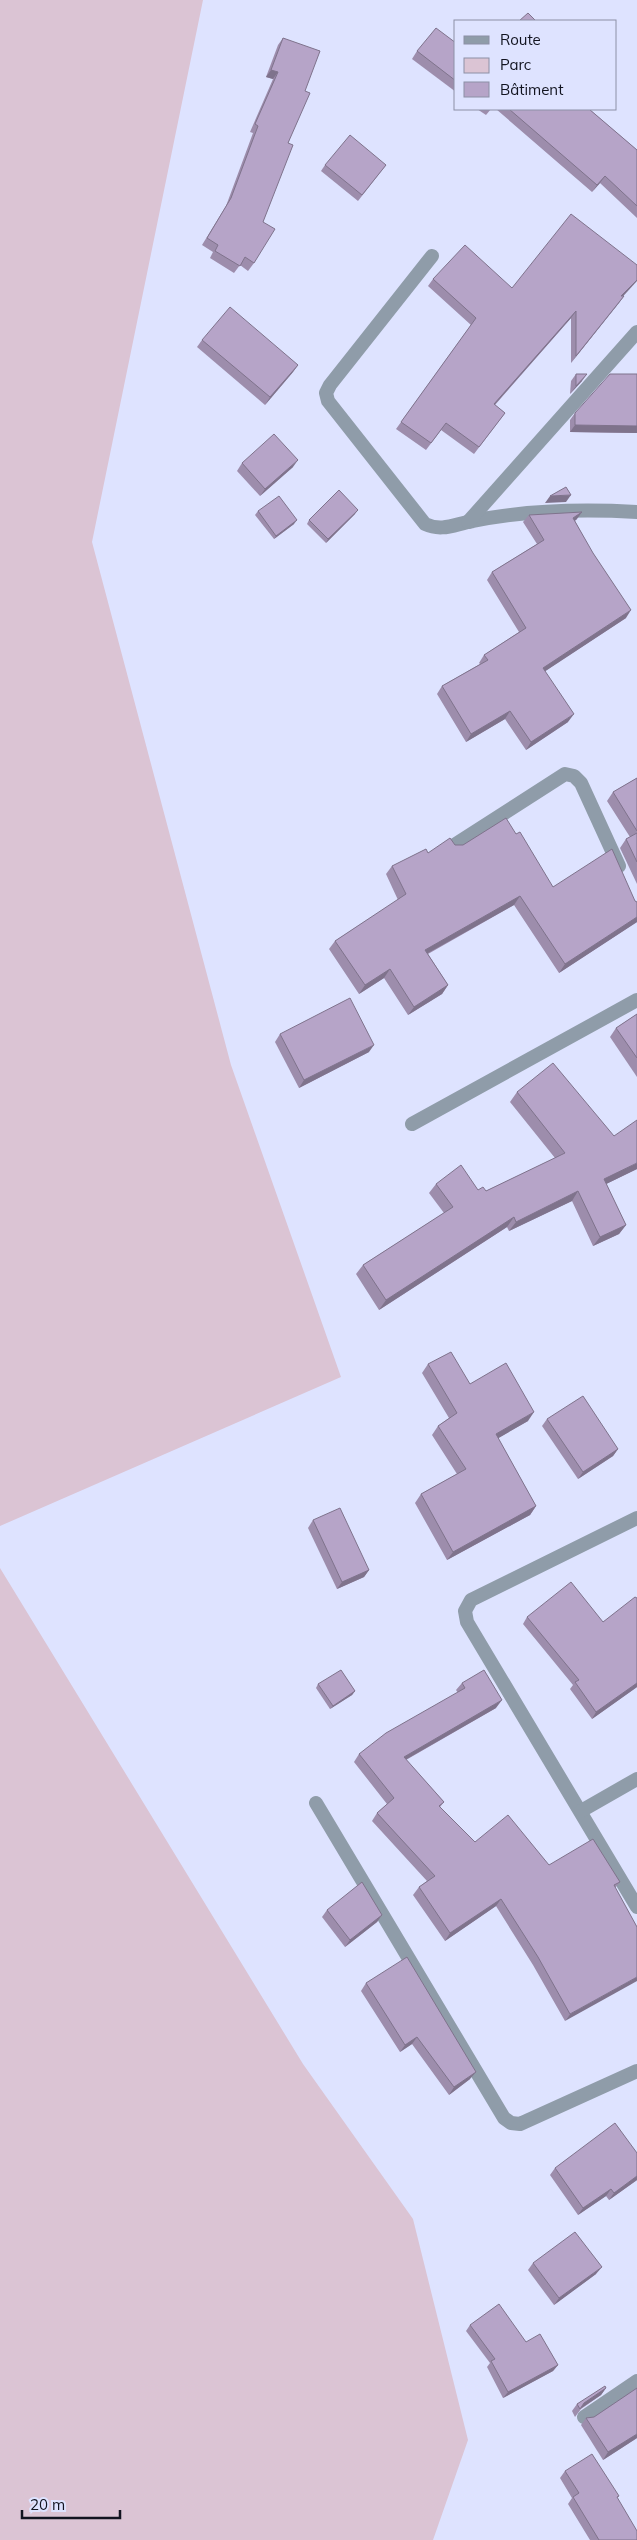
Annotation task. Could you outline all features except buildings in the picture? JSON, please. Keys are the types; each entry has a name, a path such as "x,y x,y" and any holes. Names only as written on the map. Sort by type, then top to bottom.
{"street":[{"path":"432,256 330,385 326,393 328,401 425,524 444,529 468,522 570,510 637,512"},
{"path":"468,522 637,332"},
{"path":"453,846 565,774 574,776 581,783 625,879"},
{"path":"412,1124 637,1000"},
{"path":"637,1518 472,1600 465,1611 467,1622 637,1907"},
{"path":"581,1811 637,1779"},
{"path":"316,1803 504,2118 511,2123 520,2124 637,2071"},
{"path":"584,2417 637,2381"}],"green space":[{"path":"0,0 203,0 92,542 231,1065 341,1377 0,1526"},
{"path":"0,1568 303,2064 413,2219 468,2440 433,2540 0,2540"}]}
